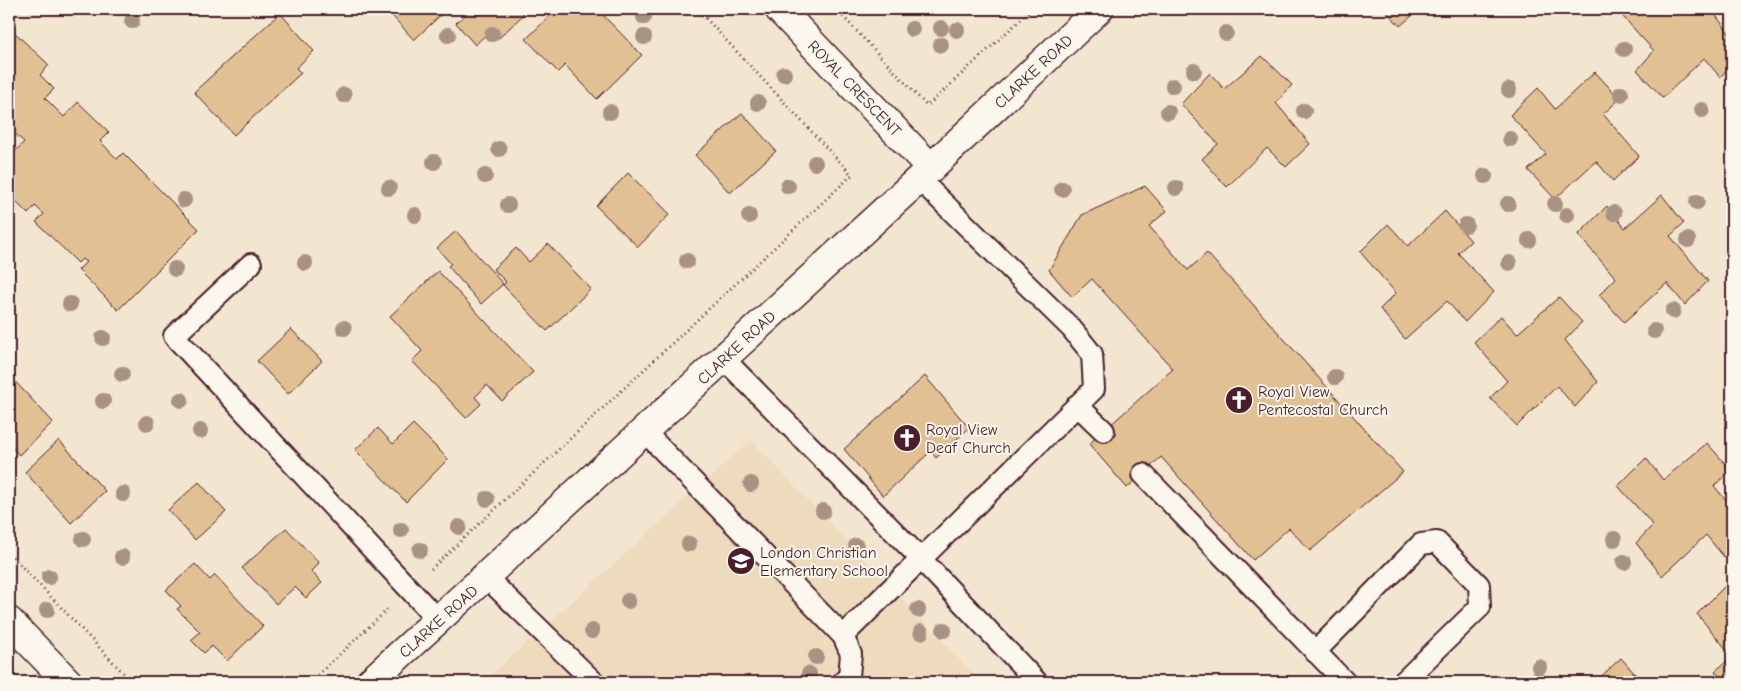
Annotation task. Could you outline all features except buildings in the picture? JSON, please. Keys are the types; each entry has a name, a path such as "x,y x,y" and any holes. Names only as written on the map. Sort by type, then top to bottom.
{"main road":[{"name":"ROYAL CRESCENT","path":"779,9 925,173"},
{"name":"CLARKE ROAD","path":"370,682 925,173 1099,9"},
{"path":"9,620 68,682"}],"lane":[{"path":"844,636 1094,389 1092,354 1071,328 925,173"},
{"path":"251,264 174,336 438,620"},
{"path":"723,358 921,560 1037,682"},
{"path":"1077,405 1104,431"},
{"path":"644,431 844,636 851,654 849,676 843,682"},
{"path":"1143,474 1344,682"},
{"path":"1315,652 1421,544 1437,542 1480,585 1480,607 1403,682"},
{"path":"486,576 594,682"}],"path":[{"path":"310,682 852,175 697,9"},
{"path":"836,9 927,106 1032,9"},
{"path":"9,553 132,682"}],"shaded area":[{"name":"London Christian Elementary School","path":"751,440 981,682 483,682"}],"place":[{"name":"Royal View Pentecostal Church","path":"1239,400"},
{"name":"Royal View Deaf Church","path":"907,438"},
{"name":"London Christian Elementary School","path":"741,561"}]}
